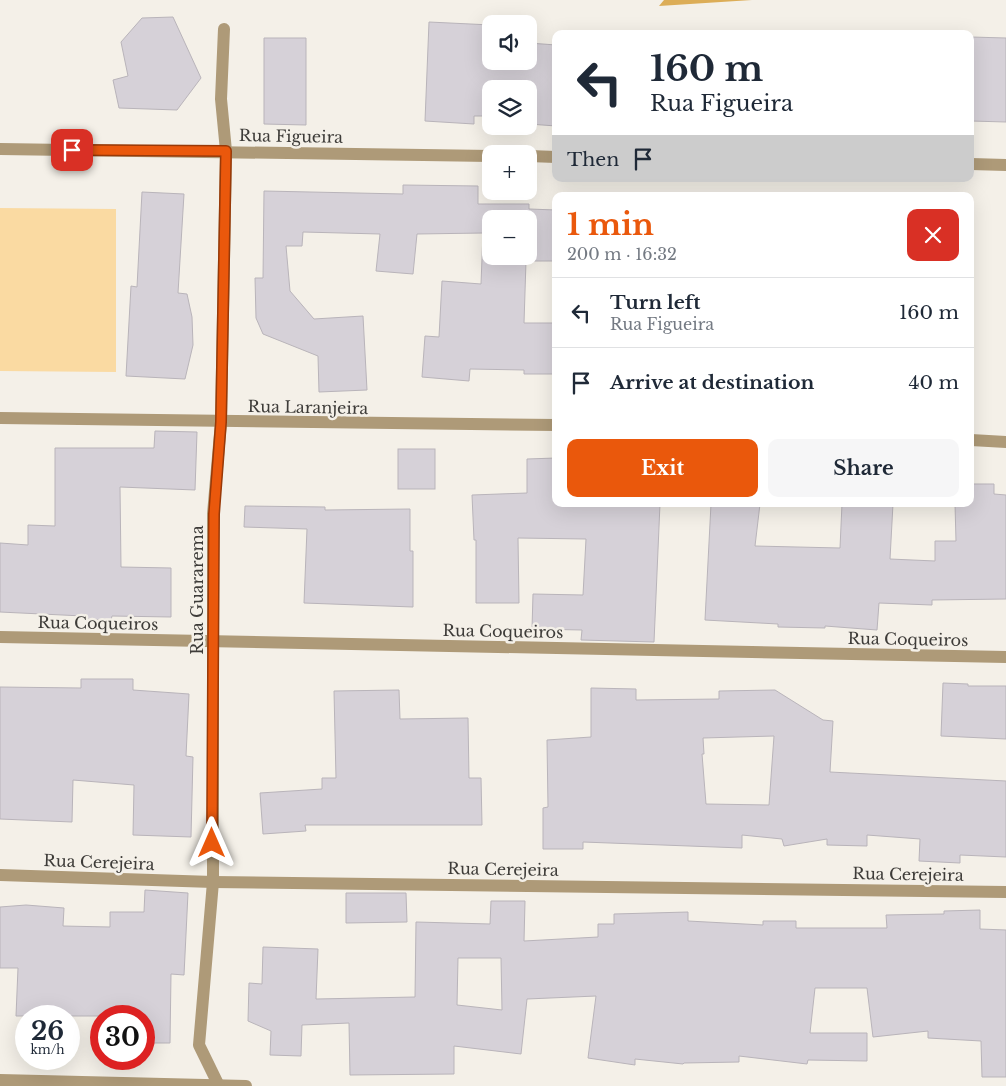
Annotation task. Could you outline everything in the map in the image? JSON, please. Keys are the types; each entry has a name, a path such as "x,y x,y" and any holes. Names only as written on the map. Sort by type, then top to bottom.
{"street":[{"name":"Rua Guararema","path":"219,1086 199,1045 213,882 214,514 221,422 226,151 222,99 224,29"},
{"name":"Rua Figueira","path":"0,149 482,156"},
{"path":"537,156 552,157"},
{"path":"974,164 1006,165"},
{"name":"Rua Laranjeira","path":"0,418 552,425"},
{"path":"974,440 1006,442"},
{"name":"Rua Coqueiros","path":"0,637 1006,657"},
{"name":"Rua Cerejeira","path":"0,875 213,882 1006,892"},
{"path":"0,1080 246,1086"}],"shaded area":[{"path":"664,0 752,0 659,6"},
{"path":"0,208 116,209 116,372 0,371"}],"building":[{"path":"173,17 201,78 177,110 119,108 113,80 128,76 121,42 142,18"},
{"path":"429,22 482,25 482,70 537,70 537,44 552,45 552,126 537,125 537,80 482,80 482,116 474,116 474,124 425,121"},
{"path":"974,37 1006,38 1006,122 974,121"},
{"path":"264,38 306,38 306,125 264,124"},
{"path":"403,185 478,186 478,204 529,204 529,209 552,210 552,261 537,261 537,210 482,210 482,233 417,234 413,274 376,271 380,234 303,232 302,246 286,246 290,291 314,319 363,316 367,390 319,392 318,356 263,334 256,318 255,278 263,278 264,191 403,194"},
{"path":"142,192 184,194 178,293 187,294 192,317 193,345 185,379 126,376 131,286 137,287"},
{"path":"482,258 482,265 526,265 524,323 552,323 552,374 524,374 524,370 470,369 469,381 422,377 425,336 439,337 442,281 481,284"},
{"path":"155,431 197,432 195,490 120,487 121,567 171,568 171,617 112,616 111,620 83,619 83,616 0,612 0,543 28,545 28,525 55,526 55,448 154,448"},
{"path":"398,449 435,449 435,489 398,489"},
{"path":"552,458 552,507 660,507 654,642 581,640 582,630 532,629 533,594 583,595 586,539 518,538 519,603 476,603 476,540 474,540 472,495 527,493 527,459"},
{"path":"974,484 994,484 994,494 1006,495 1006,599 932,600 932,605 879,603 877,630 825,626 825,628 778,627 778,624 705,620 711,507 760,507 755,546 840,548 842,507 893,507 890,559 935,561 935,541 956,541 955,507 974,507"},
{"path":"245,506 325,507 325,510 410,509 410,551 413,551 413,607 304,603 307,529 244,527"},
{"path":"81,679 133,679 133,690 189,694 186,756 193,757 191,837 133,835 134,785 73,780 72,822 0,819 0,687 81,688"},
{"path":"943,683 968,684 968,686 1006,686 1006,739 941,736"},
{"path":"591,688 636,689 636,700 719,699 719,691 775,690 823,720 833,721 830,772 1006,781 1006,857 960,855 960,863 919,861 920,839 867,835 867,846 827,845 827,839 784,846 782,839 742,835 742,848 583,842 583,849 543,849 543,808 548,807 547,740 591,737","holes":["774,736 769,805 706,804 702,754 704,754 703,738"]},
{"path":"399,690 400,719 468,718 469,778 481,778 482,825 305,825 306,831 263,834 260,793 322,789 322,778 336,778 334,691"},
{"path":"145,890 188,893 184,975 171,974 170,1043 155,1043 155,1005 90,1005 90,1016 80,1016 80,1005 16,1005 18,968 0,968 0,907 26,905 64,908 63,926 110,927 110,912 144,912"},
{"path":"346,893 406,893 407,922 346,923"},
{"path":"491,901 525,901 524,941 598,937 598,924 614,924 614,914 688,912 688,921 763,925 763,921 796,921 796,928 887,928 886,915 944,914 944,911 980,910 980,929 1006,930 1006,1077 982,1077 981,1041 928,1038 928,1031 873,1037 867,988 815,988 810,1033 867,1033 867,1061 808,1060 807,1064 739,1056 739,1062 683,1064 635,1059 635,1065 588,1058 596,996 527,999 521,1054 454,1046 454,1074 350,1075 349,1023 302,1025 301,1056 270,1055 271,1031 248,1021 249,983 262,984 263,947 318,949 316,999 415,997 416,922 490,924","holes":["458,958 501,958 502,1010 457,1005"]}],"route":[{"path":"72,150 226,151 221,422 214,514 212,843"}]}
